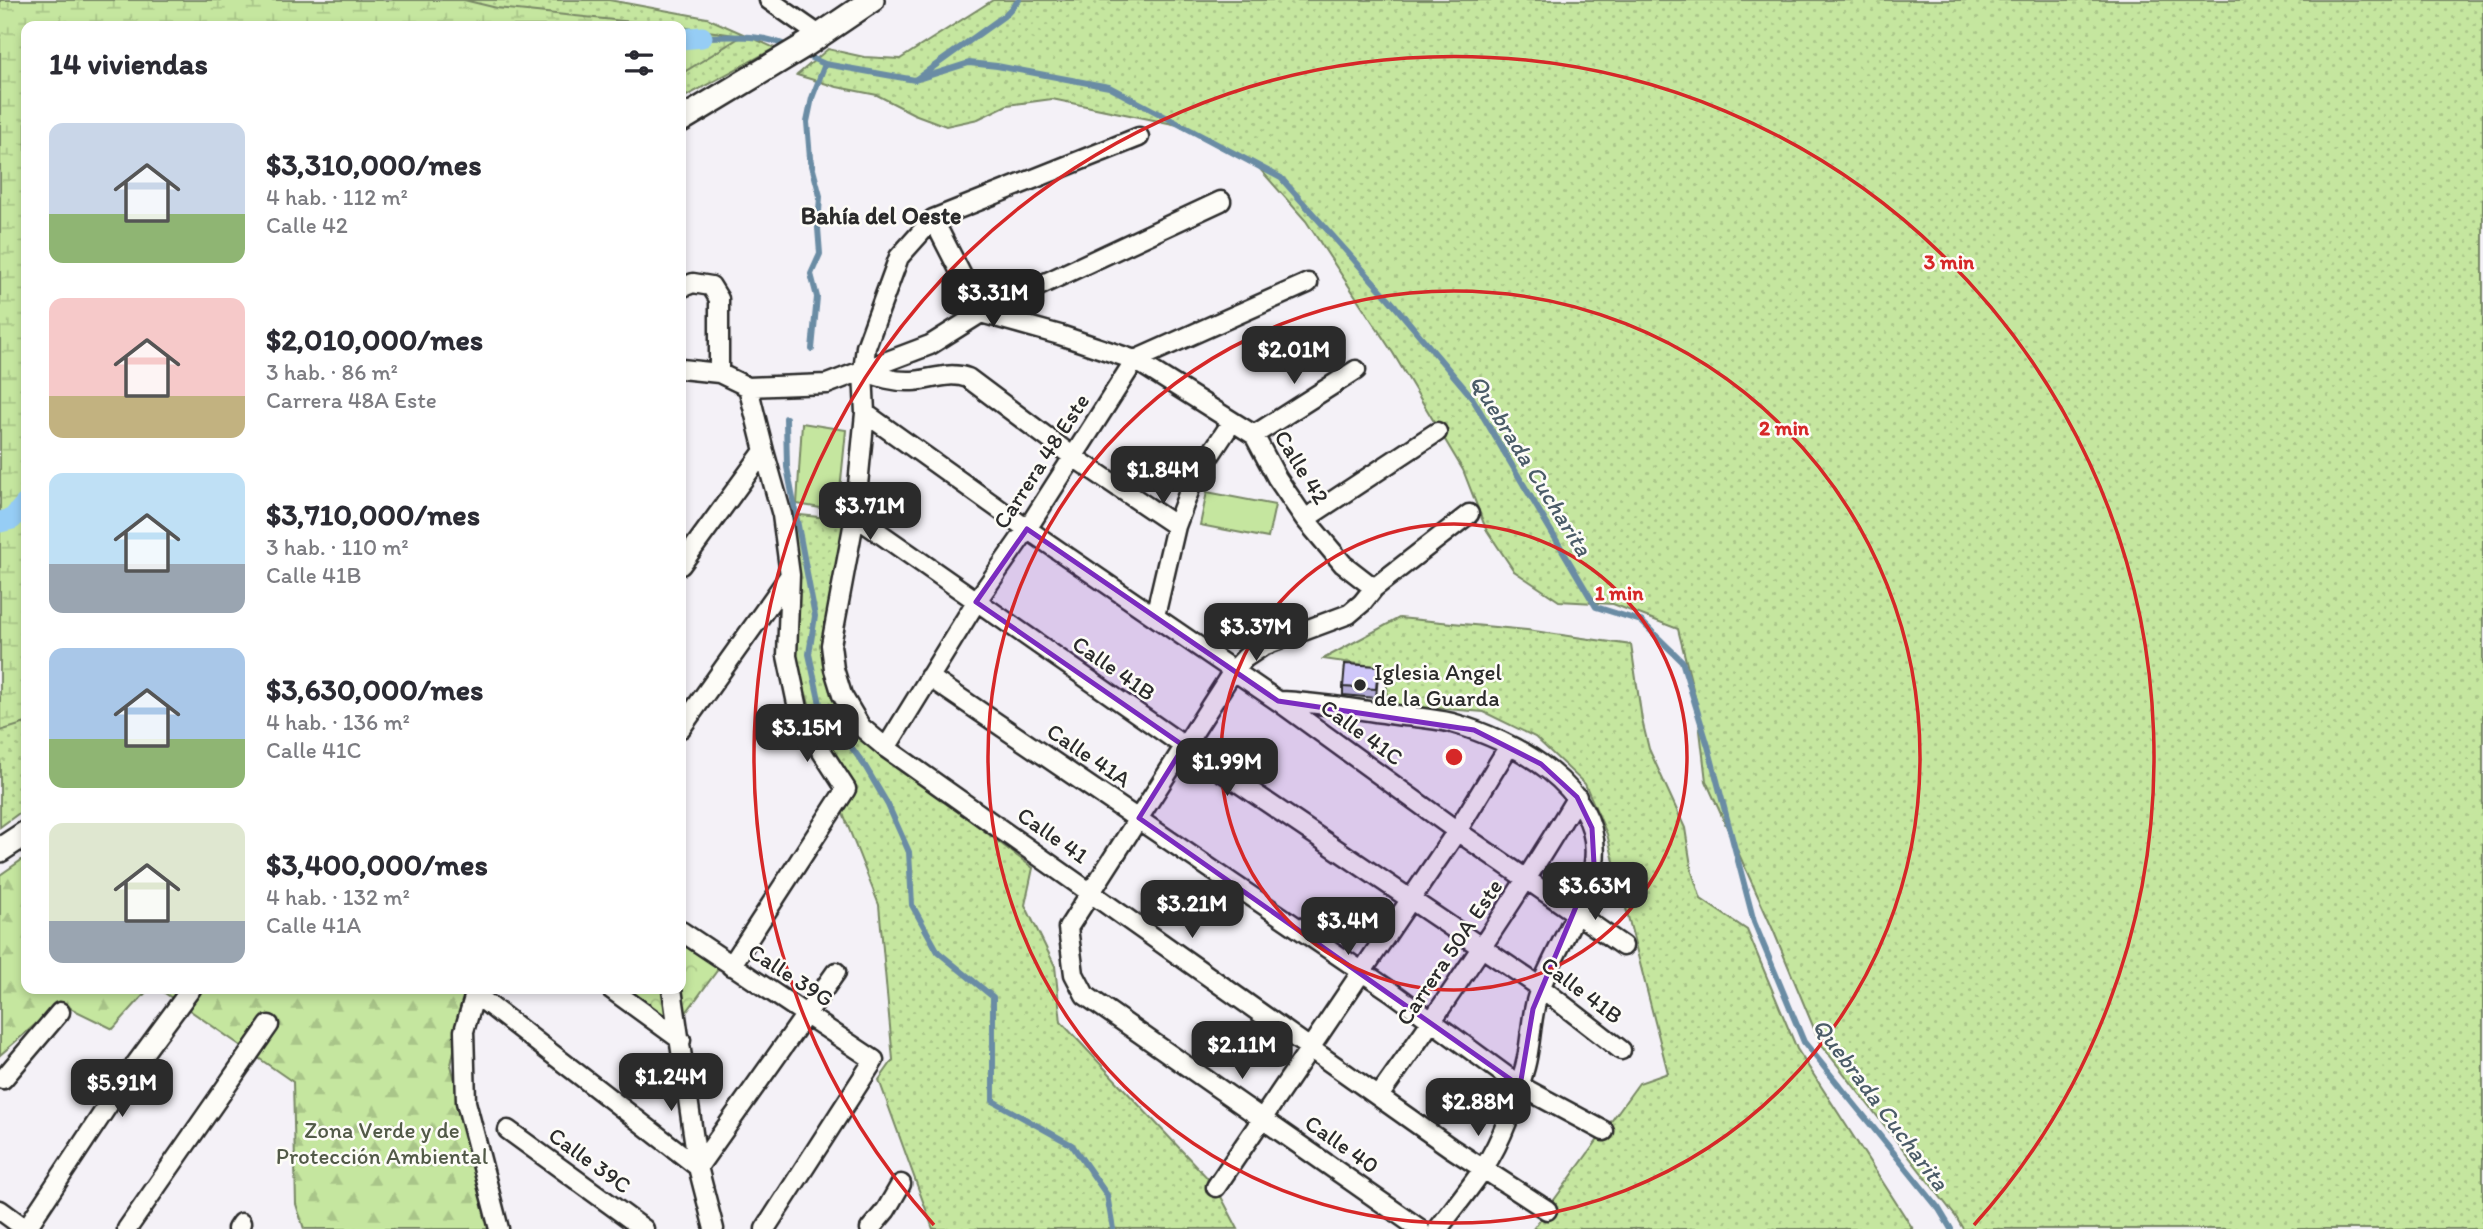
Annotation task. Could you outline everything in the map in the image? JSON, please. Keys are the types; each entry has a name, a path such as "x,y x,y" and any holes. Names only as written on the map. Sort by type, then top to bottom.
{"street":[{"path":"769,0 813,39"},
{"path":"686,117 872,0"},
{"path":"981,313 933,219 1139,137"},
{"path":"686,370 719,373 748,387 827,384 930,345 981,313 1221,201"},
{"name":"Calle 41","path":"933,219 899,257 866,347 863,372 865,413 855,516 831,645 834,669 842,695 861,727 886,748 1451,1148 1546,1210"},
{"path":"686,286 693,283 711,286 719,299 719,373"},
{"path":"1135,360 1308,283"},
{"name":"Calle 42","path":"981,313 1135,360 1254,435 1277,478 1304,519 1343,564 1374,588"},
{"name":"Carrera 48 Este","path":"886,748 976,602 1027,529 1135,360"},
{"path":"1254,435 1356,370"},
{"path":"863,372 891,381 913,381 950,374 968,378 1072,456 1176,526"},
{"path":"731,965 846,789 800,718 787,656 790,575 782,514 748,387"},
{"name":"Calle 41C","path":"865,413 1623,946"},
{"path":"1155,616 1176,526 1194,481 1232,422"},
{"path":"1304,519 1437,432"},
{"path":"686,558 764,452"},
{"path":"1091,892 1233,671 1245,658 1263,646 1349,614 1374,588 1469,514"},
{"name":"Calle 41B","path":"855,516 1184,746 1541,987 1621,1051"},
{"path":"686,722 790,575"},
{"name":"Calle 41A","path":"929,677 1139,818 1433,1022 1520,1086 1604,1131"},
{"path":"1278,701 1304,702 1448,722 1474,730 1541,764 1577,797 1592,828 1594,863 1578,913 1533,1009 1529,1051 1520,1086 1499,1139 1483,1168 1438,1229"},
{"path":"1216,1187 1457,831 1509,746"},
{"name":"Carrera 50A Este","path":"1380,1096 1483,948 1577,797"},
{"path":"0,850 21,836"},
{"name":"Calle 40","path":"1091,892 1068,928 1074,974 1085,995 1420,1229"},
{"name":"Calle 39G","path":"686,934 874,1060 765,1229"},
{"path":"698,1167 836,972"},
{"path":"0,1210 26,1229 132,1069 187,994"},
{"path":"475,994 464,1031 466,1102 498,1223 511,1229"},
{"path":"476,994 698,1167"},
{"path":"618,994 681,1040"},
{"path":"673,994 698,1167 714,1229"},
{"path":"1,1078 60,1012"},
{"path":"127,1229 269,1025"},
{"name":"Calle 39C","path":"508,1130 644,1229"},
{"path":"870,1229 886,1210 901,1184"}],"highlighted area":[{"path":"1027,529 1278,701 1474,730 1541,764 1577,797 1592,828 1594,864 1533,1009 1520,1086 1139,818 1184,746 976,602"}],"green space":[{"path":"0,0 609,0 707,18 775,48 686,96 686,21 21,21 21,812 0,827"},
{"path":"0,0 464,0 497,8 623,21 21,21 21,725 0,731"},
{"path":"993,0 2483,0 2483,1229 1963,1229 1820,1043 1774,932 1706,781 1697,705 1678,629 1613,604 1559,601 1514,571 1486,529 1463,470 1393,353 1306,221 1259,168 1178,125 1052,99 1007,105 978,119 946,126 914,114 877,95 797,75 828,49 864,57 900,59"},
{"path":"686,28 742,36 686,71"},
{"path":"802,423 846,430 838,511 797,504"},
{"path":"1207,492 1275,505 1268,538 1200,525"},
{"path":"791,514 846,520 829,682 852,730 1033,868 1025,905 1055,966 1061,1022 1216,1187 1238,1229 933,1229 879,1080 893,1060 879,905 836,796 796,659"},
{"path":"1399,618 1527,630 1631,645 1649,749 1685,828 1692,872 1701,899 1747,930 1797,1049 1913,1229 1533,1229 1639,1083 1668,1073 1607,834 1585,784 1535,737 1484,712 1386,704 1388,668 1323,659"},
{"path":"21,860 21,994 144,994 113,1029 60,1003 0,1055 0,875"},
{"path":"686,947 719,968 677,1025 635,994 686,994"},
{"name":"Zona Verde y de Protección Ambiental","path":"166,994 466,994 451,1065 494,1229 304,1229 296,1204 293,1082"}],"building":[{"name":"Iglesia Angel de la Guarda","path":"1345,664 1378,666 1376,689 1343,687"}],"waterway":[{"name":"Quebrada Cucharita","path":"800,53 825,64 915,80 1004,16 1019,0"},
{"path":"702,37 759,38 791,48"},
{"path":"686,39 702,37"},
{"name":"Quebrada Cucharita","path":"915,80 969,63 1109,87 1281,178 1471,396 1596,607 1641,621 1682,661 1708,746 1754,922 1804,1042 1939,1209 1951,1229"},
{"path":"812,349 817,297 811,274 820,254 820,196 810,158 807,122 812,98 825,64"},
{"path":"786,418 787,467 815,616 809,654 820,704 865,766 888,805 909,852 912,905 938,952 993,997 993,1101 1072,1145 1107,1195 1113,1229"},
{"path":"0,522 12,519 21,509"}],"place":[{"name":"Iglesia Angel de la Guarda","path":"1360,685"}],"district":[{"name":"Bahía del Oeste","path":"881,215"}]}
